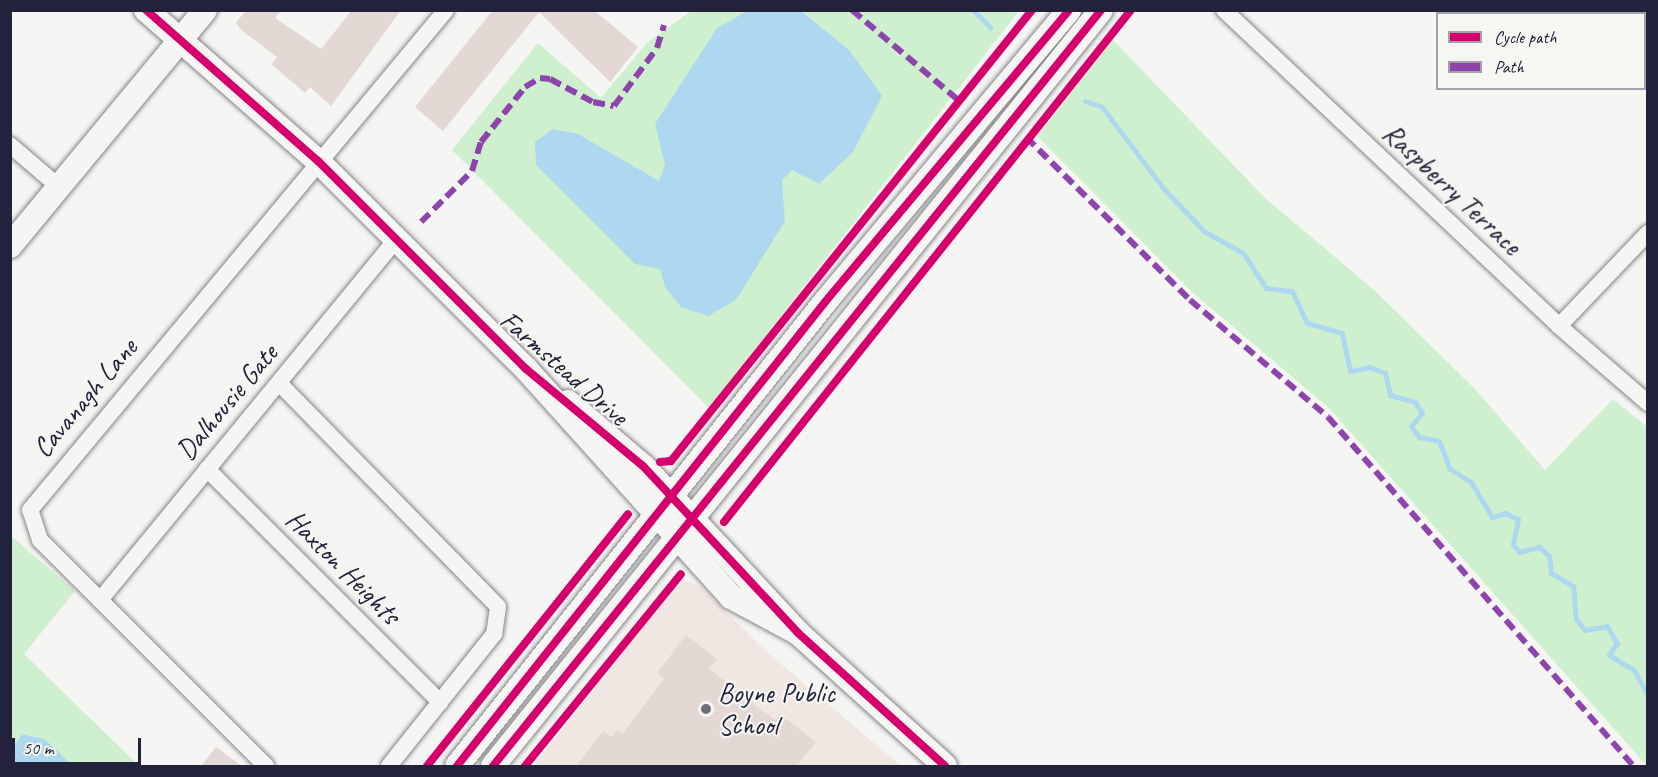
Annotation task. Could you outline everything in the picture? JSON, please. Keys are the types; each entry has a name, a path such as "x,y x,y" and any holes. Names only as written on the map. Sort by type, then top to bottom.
{"main road":[{"name":"Farmstead Drive","path":"146,10 318,161 526,369 644,466 664,507 731,597 798,633 945,766"},
{"path":"10,246 205,10"},
{"path":"457,766 825,302 1069,10"},
{"path":"493,766 1101,10"}],"street":[{"path":"318,161 446,10"},
{"name":"Raspberry Terrace","path":"1224,10 1559,326 1647,403"},
{"path":"10,146 59,188"},
{"name":"Cavanagh Lane","path":"266,766 40,540 30,510 318,161"},
{"path":"1559,326 1647,233"},
{"name":"Dalhousie Gate","path":"100,600 396,240"},
{"path":"279,383 498,607 494,634 389,766"},
{"name":"Haxton Heights","path":"207,469 440,702"}],"shaded area":[{"name":"Boyne Public School","path":"681,579 700,586 767,652 901,766 533,766"}],"green space":[{"path":"691,11 1019,11 709,408 452,150 538,43 601,98 647,43"},
{"path":"1113,40 1264,197 1374,290 1475,389 1545,470 1613,399 1647,427 1647,766 1329,408 1193,293 1037,136"},
{"path":"11,536 75,591 24,654 139,766 73,766 45,739 23,734 11,752"}],"water":[{"path":"749,10 801,11 849,50 882,96 853,152 819,184 792,170 782,180 785,221 736,300 708,316 681,307 665,287 660,269 635,264 536,165 535,142 553,129 578,134 659,181 665,165 655,124 717,28"},
{"path":"22,734 45,739 73,766 11,766 11,752"}],"building":[{"path":"247,10 282,10 275,18 321,49 352,10 401,10 331,106 310,87 305,93 271,64 277,57 241,30 236,22"},
{"path":"493,10 594,10 638,47 610,82 539,12 443,131 415,107"},
{"path":"686,635 717,659 709,669 775,720 780,714 816,742 797,766 576,766 603,731 611,737 617,730 622,734 664,679 657,673"},
{"path":"216,747 242,766 201,766"}],"waterway":[{"path":"973,10 991,28"},
{"path":"1085,101 1102,107 1164,189 1205,232 1243,253 1266,288 1292,291 1307,323 1342,333 1350,371 1370,367 1385,373 1390,395 1415,402 1422,413 1411,426 1419,437 1439,441 1450,469 1471,482 1492,517 1505,513 1518,519 1513,544 1519,552 1539,547 1549,556 1551,573 1573,586 1576,619 1585,630 1607,626 1617,643 1609,655 1634,670 1648,695"}],"marked path":[{"path":"852,10 958,100"},
{"path":"421,222 472,171 481,142 525,87 540,78 550,79 593,102 614,106 657,48 664,25"},
{"path":"1026,137 1190,300 1328,417 1634,766"}],"cycle path":[{"path":"146,10 318,161 526,369 643,466 798,633 945,766"},
{"path":"660,462 671,461 1032,10"},
{"path":"457,766 825,302 1069,10"},
{"path":"493,766 1101,10"},
{"path":"724,522 1131,10"},
{"path":"427,766 628,514"},
{"path":"525,766 681,574"}],"place":[{"name":"Boyne Public School","path":"706,709"}]}
